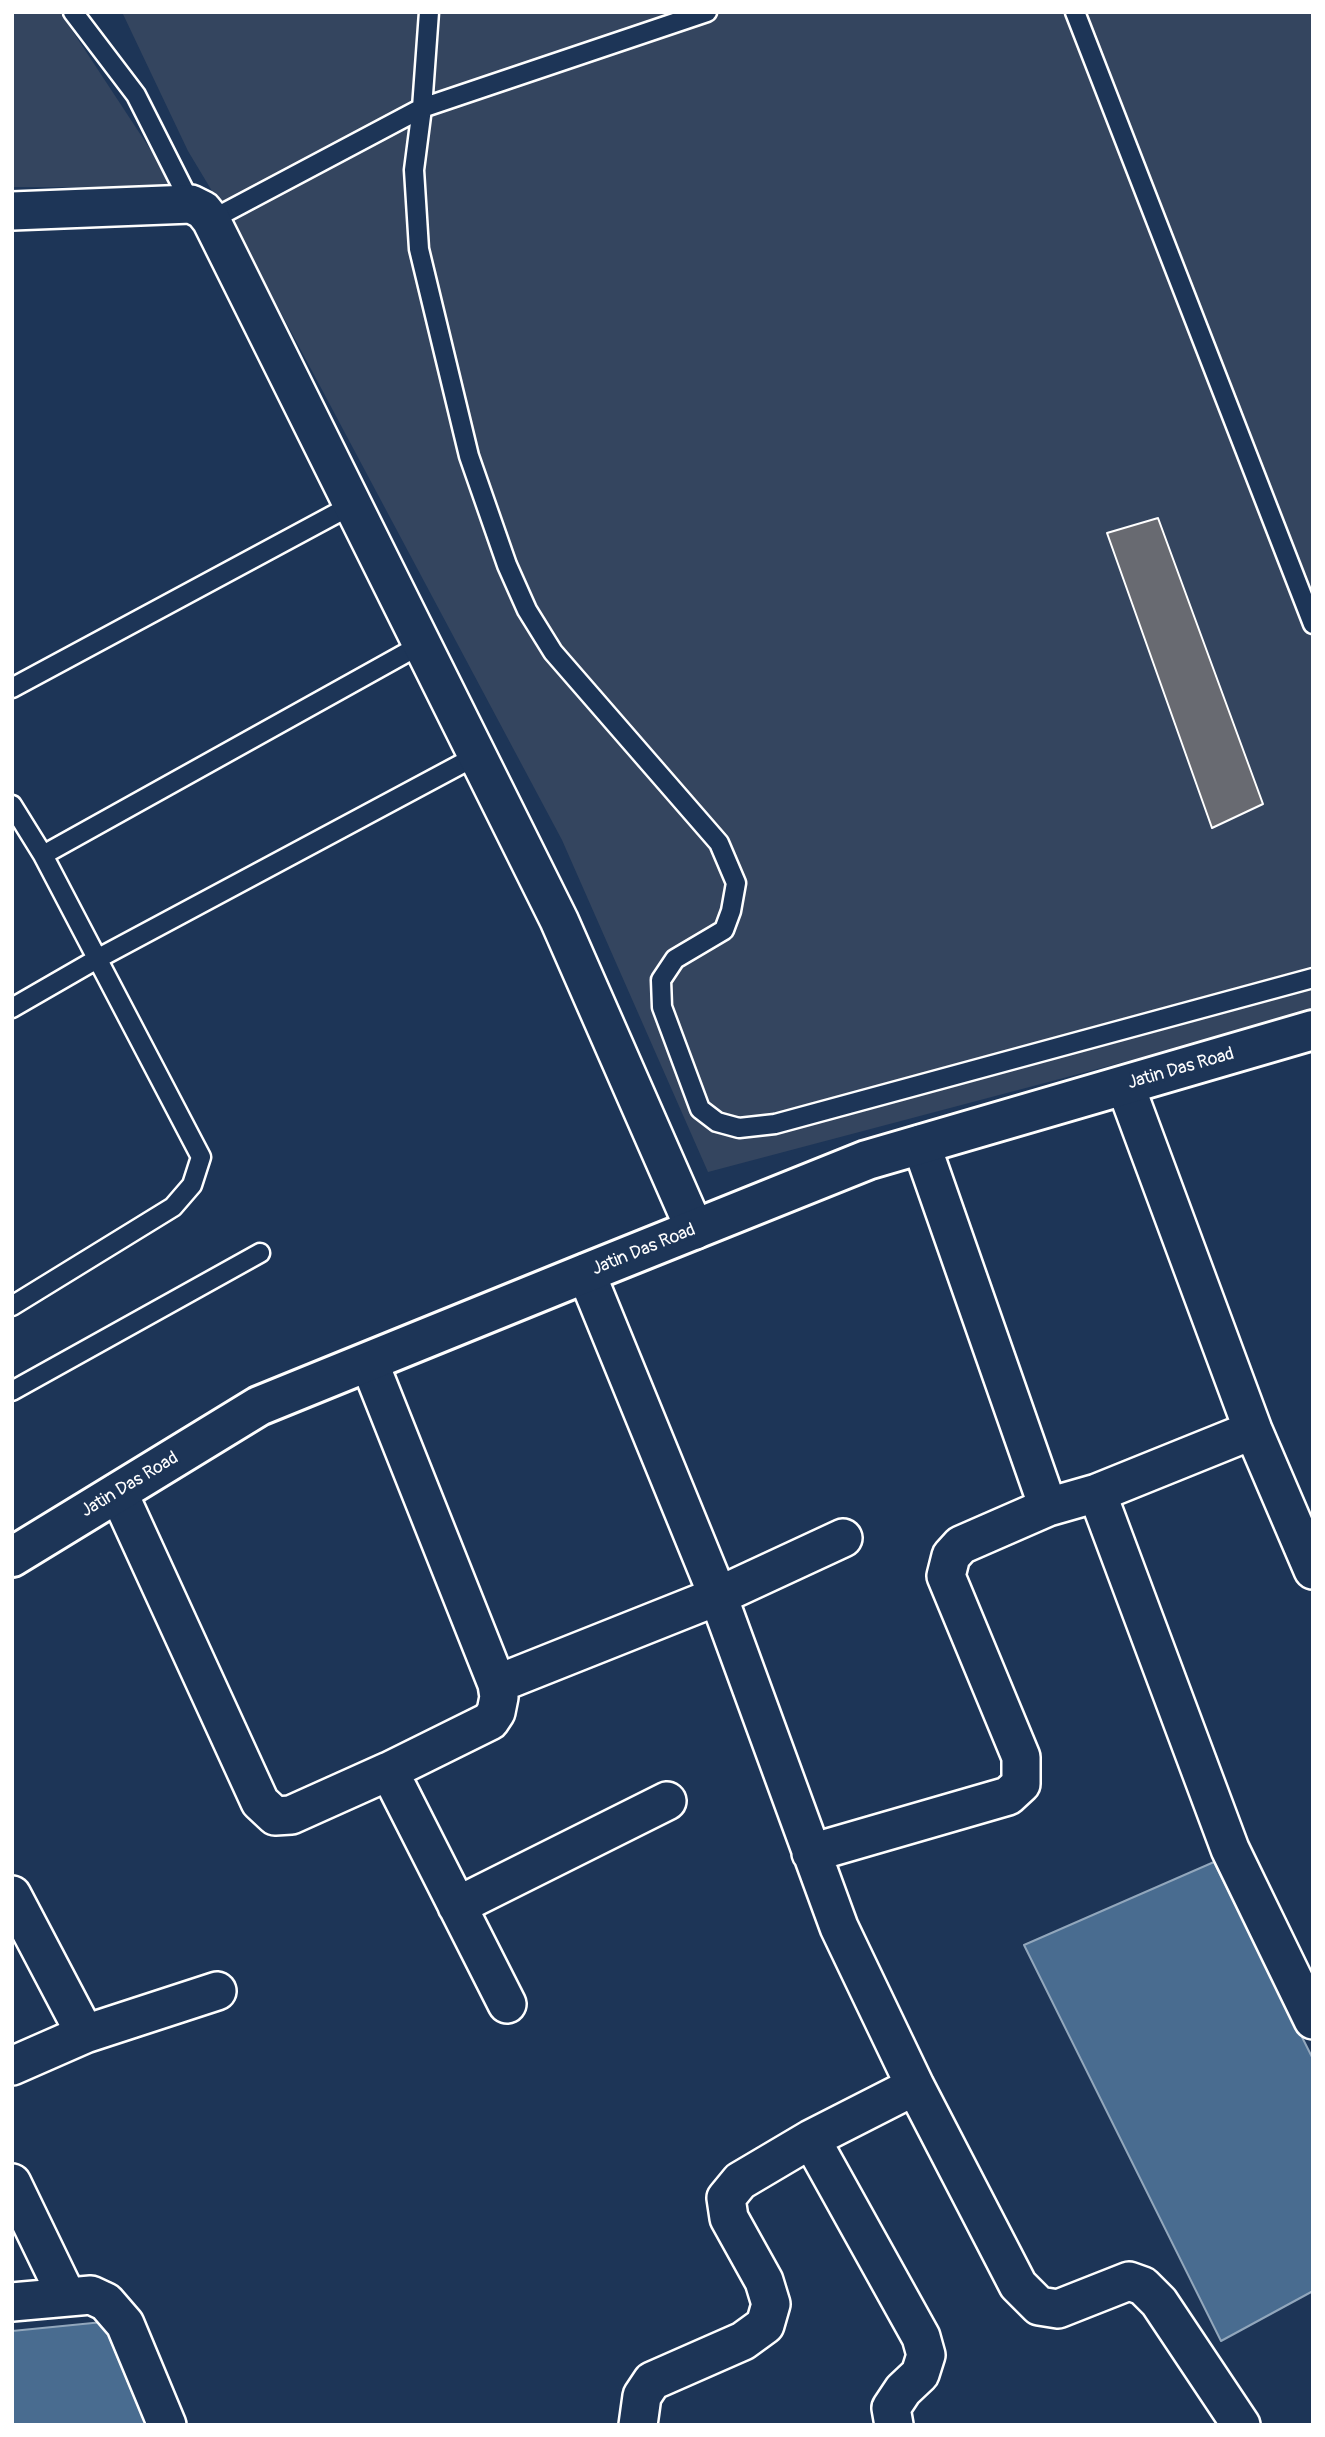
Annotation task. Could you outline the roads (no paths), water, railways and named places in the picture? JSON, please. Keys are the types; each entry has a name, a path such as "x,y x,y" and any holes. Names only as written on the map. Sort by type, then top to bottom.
{"street":[{"path":"12,211 201,212 352,505 559,920 695,1230"},
{"name":"Jatin Das Road","path":"12,1557 259,1406 586,1273 866,1160 1313,1030"},
{"path":"1125,1085 1253,1430 1313,1570"},
{"path":"921,1144 1048,1507"},
{"path":"586,1273 718,1596 839,1927 915,2086 1018,2285 1039,2306 1058,2309 1129,2281 1143,2286 1159,2302 1241,2425"},
{"path":"118,1492 260,1802 275,1816 291,1815 490,1721 496,1712 499,1697 497,1684 369,1362"},
{"path":"811,1853 1008,1796 1021,1784 1021,1757 946,1576 951,1556 961,1545 1048,1507 1097,1493 1253,1430"},
{"path":"1097,1493 1230,1849 1313,2020"},
{"path":"497,1684 718,1596 843,1538"},
{"path":"389,1771 507,2004"},
{"path":"457,1906 667,1801"},
{"path":"12,1895 85,2034"},
{"path":"12,2066 85,2034 217,1992"},
{"path":"638,2425 642,2396 652,2381 743,2341 765,2325 771,2304 764,2281 729,2218 726,2198 740,2181 811,2139 915,2086"},
{"path":"811,2139 921,2337 926,2355 920,2374 903,2390 891,2407 894,2425"},
{"path":"12,2183 66,2295"},
{"path":"12,2302 66,2295 91,2295 107,2302 125,2324 167,2425"}],"lane":[{"path":"73,12 136,95 201,212 422,108 708,12"},
{"path":"429,12 422,108 414,170 419,249 469,456 507,565 527,610 553,652 719,842 736,883 724,930 675,960 661,980 662,1007 700,1109 717,1122 739,1128 775,1124 1313,978"},
{"path":"1075,12 1313,625"},
{"path":"12,688 352,505"},
{"path":"43,855 422,644"},
{"path":"12,1008 97,959 478,755"},
{"path":"12,805 43,855 201,1157 192,1185 173,1207 12,1306"},
{"path":"12,1391 260,1252"}]}
